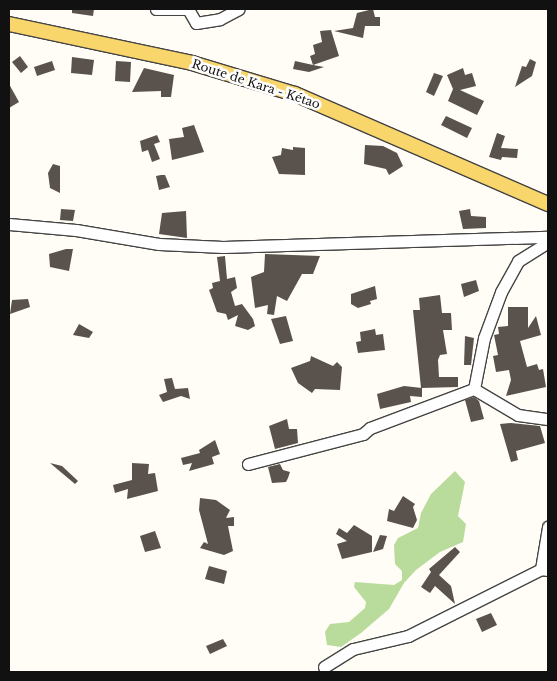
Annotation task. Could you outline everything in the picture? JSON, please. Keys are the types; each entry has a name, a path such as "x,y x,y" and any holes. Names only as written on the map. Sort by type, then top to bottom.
{"main road":[{"name":"Route de Kara - Kétao","path":"9,24 184,61 295,94 548,204"}],"street":[{"path":"156,9 188,9 196,23 220,19 239,9"},
{"path":"9,224 76,230 159,244 223,247 548,238"},
{"path":"474,389 484,338 500,292 518,262 548,242"},
{"path":"474,389 518,415 548,418"},
{"path":"248,464 363,434 370,428 474,389"},
{"path":"324,667 354,649 408,636 545,570 548,527"}],"green space":[{"path":"455,471 465,482 458,516 466,524 463,542 440,552 416,570 404,583 389,609 361,633 341,647 327,645 325,632 330,624 349,622 365,608 366,602 354,587 355,582 394,585 402,580 402,571 395,564 394,545 398,538 418,528 421,513 431,494"}],"building":[{"path":"72,9 94,9 93,16 72,13"},
{"path":"373,9 375,17 380,17 380,26 365,26 363,38 334,31 353,28 357,13"},
{"path":"331,30 339,56 313,65 310,56 315,54 313,45 322,42 320,31"},
{"path":"20,56 28,67 21,73 12,62"},
{"path":"72,57 94,60 92,75 71,73"},
{"path":"530,59 536,62 532,76 515,87 522,66 526,67"},
{"path":"52,61 55,70 37,76 34,67"},
{"path":"116,61 131,62 130,82 115,81"},
{"path":"295,61 324,67 309,72 293,69"},
{"path":"144,68 174,75 171,97 161,97 161,91 132,92"},
{"path":"463,68 465,75 472,73 476,86 460,90 484,101 477,115 448,101 453,89 447,75"},
{"path":"434,73 443,76 434,96 426,92"},
{"path":"9,84 19,102 9,108"},
{"path":"446,116 472,128 467,138 441,125"},
{"path":"194,125 204,152 172,160 169,139 184,137 182,128"},
{"path":"497,133 505,136 501,148 518,149 517,158 502,157 501,160 489,157"},
{"path":"157,135 160,142 154,144 160,159 152,162 148,150 142,152 140,141"},
{"path":"365,145 383,146 397,153 403,166 389,175 386,169 364,164"},
{"path":"293,147 305,148 305,175 279,174 272,157 281,155 282,148 293,150"},
{"path":"53,164 60,166 60,193 50,188 48,173"},
{"path":"165,175 170,187 159,190 156,176"},
{"path":"61,209 75,210 73,221 60,220"},
{"path":"470,209 471,216 486,217 486,228 463,229 459,211"},
{"path":"186,211 187,238 159,234 162,213"},
{"path":"73,249 69,271 50,267 49,254"},
{"path":"265,254 320,256 313,274 302,274 287,301 277,296 274,315 267,314 268,305 255,308 251,277 264,272"},
{"path":"225,256 227,279 235,277 237,288 231,292 235,306 242,304 253,319 255,326 248,330 235,326 238,315 228,320 226,314 217,312 209,290 213,288 212,283 220,281 217,257"},
{"path":"476,280 479,291 464,297 461,284"},
{"path":"375,286 377,299 370,301 371,304 358,308 351,304 351,294"},
{"path":"440,295 442,313 451,313 452,330 443,330 447,354 440,355 438,360 439,377 458,377 458,387 421,388 413,310 420,310 419,298"},
{"path":"28,299 30,307 10,314 12,300"},
{"path":"508,307 528,307 528,328 536,316 541,335 520,341 527,367 537,364 539,370 543,369 546,387 506,396 511,380 509,370 496,372 493,356 498,355 494,335 499,334 498,327 508,326"},
{"path":"286,316 293,341 280,344 271,319"},
{"path":"79,324 93,332 89,338 73,335"},
{"path":"375,329 376,335 383,334 385,350 358,353 356,342 361,341 360,332"},
{"path":"465,336 474,338 471,365 464,365"},
{"path":"311,356 333,366 337,362 342,367 340,390 315,389 312,393 298,383 291,368 310,361"},
{"path":"172,378 175,389 188,388 190,399 181,396 163,402 159,395 167,392 164,379"},
{"path":"404,386 422,388 422,397 410,396 411,402 380,409 377,394"},
{"path":"474,397 479,401 484,419 471,422 465,400"},
{"path":"287,419 289,429 297,429 298,443 275,449 269,426"},
{"path":"511,423 540,426 545,443 516,451 518,460 511,462 500,424"},
{"path":"215,440 220,454 212,457 214,464 189,471 192,463 183,465 181,458 200,453 199,450"},
{"path":"50,463 62,466 78,481 75,484"},
{"path":"132,463 149,464 148,474 155,473 158,491 127,499 128,489 115,493 113,485 132,480"},
{"path":"280,464 283,470 290,472 288,478 286,482 272,483 268,467"},
{"path":"403,496 415,504 413,507 417,520 413,528 387,521 389,509 394,511"},
{"path":"200,498 216,500 230,510 226,518 234,517 234,526 228,526 233,551 224,555 200,548 204,542 208,544 199,510"},
{"path":"354,525 372,536 372,552 342,559 337,544 347,541 336,534 339,528 347,533"},
{"path":"155,531 161,548 145,552 140,536"},
{"path":"380,535 387,536 383,549 373,552"},
{"path":"455,547 460,552 439,575 451,586 455,604 435,586 430,593 421,587 431,572 429,569"},
{"path":"209,566 227,571 224,584 205,579"},
{"path":"491,613 497,625 482,632 476,619"},
{"path":"223,639 227,646 210,654 206,646"}]}
